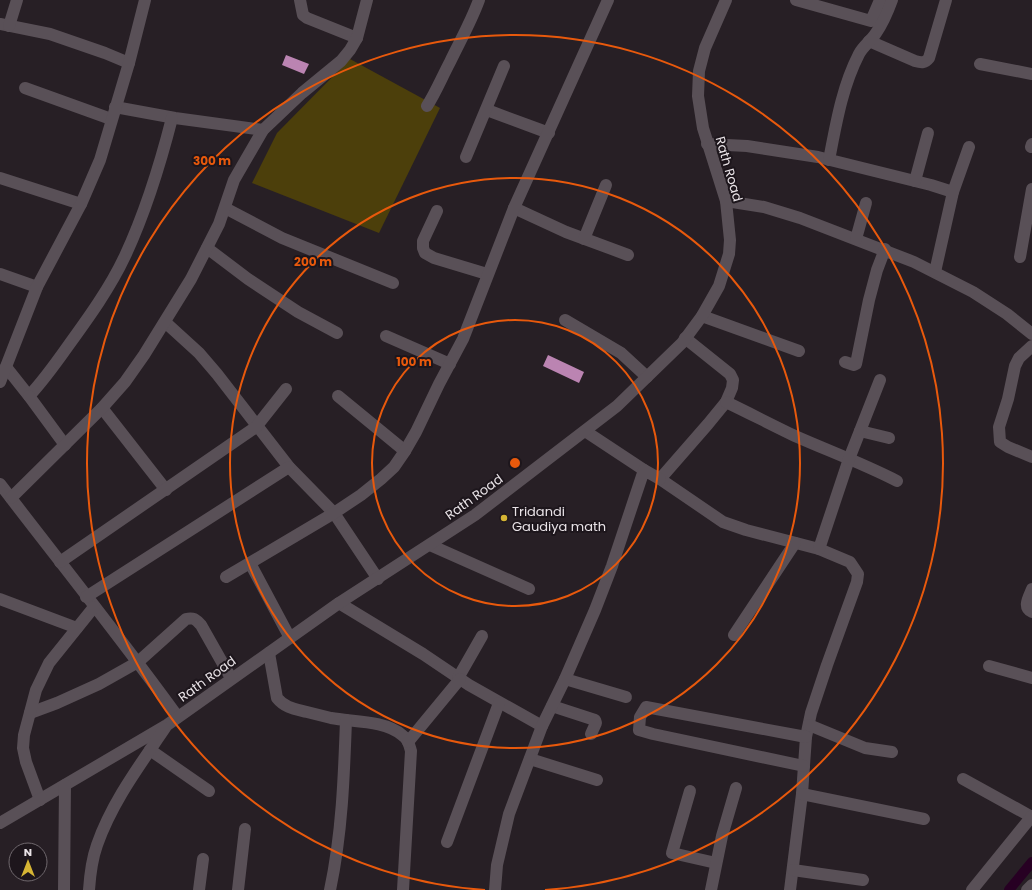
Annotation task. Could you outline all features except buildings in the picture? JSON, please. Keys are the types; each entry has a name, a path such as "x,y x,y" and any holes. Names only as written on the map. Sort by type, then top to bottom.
{"street":[{"path":"17,0 5,25 50,34 105,53 128,63"},
{"path":"0,382 37,287 81,204 100,160 145,0"},
{"path":"300,0 303,15 307,18 357,38"},
{"path":"11,498 102,408 144,355 191,278 207,248 219,224 234,180 263,130 302,93 341,61 350,50 357,38 367,0"},
{"path":"427,106 437,90 467,30 479,0"},
{"path":"226,577 334,513 361,495 382,479 394,467 405,452 463,339 487,274 514,208 608,0"},
{"name":"Rath Road","path":"0,823 167,725 231,678 340,603 475,515 616,406 685,338 702,316 719,286 729,254 730,240 726,201 707,144 698,96 700,71 705,48 726,0"},
{"path":"796,0 871,22 880,0"},
{"path":"829,160 849,76 859,53 876,34 885,19 892,0"},
{"path":"869,41 921,63 926,62 929,58 946,0"},
{"path":"980,64 1032,74"},
{"path":"466,156 487,110 504,66"},
{"path":"25,88 111,120"},
{"path":"115,106 172,118 263,130"},
{"path":"487,110 549,133"},
{"path":"29,396 45,379 88,320 125,257 151,192 172,118"},
{"path":"915,181 928,133"},
{"path":"707,144 747,146 829,160 953,192"},
{"path":"934,272 953,192 969,147"},
{"path":"0,178 81,204"},
{"path":"584,239 606,185"},
{"path":"1020,257 1032,189"},
{"path":"726,201 764,207 800,218 885,250 934,272 973,292 1007,314 1032,334"},
{"path":"856,239 866,203"},
{"path":"225,208 282,238 393,283"},
{"path":"514,208 584,239 628,255"},
{"path":"437,211 423,241 425,253 434,258 487,274"},
{"path":"207,248 248,279 298,312 337,333"},
{"path":"845,362 856,364 869,300 877,270 885,250"},
{"path":"0,274 37,287"},
{"path":"702,316 799,351"},
{"path":"565,320 621,353 647,377"},
{"path":"165,322 199,354 217,374 256,427 289,467 334,513 378,578"},
{"path":"386,336 450,364"},
{"path":"660,479 726,402 732,388 733,380 730,374 685,338"},
{"path":"1032,346 1018,358 1008,399 999,427 1000,442 1032,457"},
{"path":"6,367 65,445"},
{"path":"819,549 849,459 880,380"},
{"path":"60,562 166,490 214,454 256,427 286,389"},
{"path":"338,396 405,452"},
{"path":"726,402 794,435 849,459 867,465 897,480"},
{"path":"102,408 166,490"},
{"path":"585,431 660,479 723,522 746,530 819,549 850,562 858,574 857,582 811,713 807,731 802,794 790,890"},
{"path":"860,431 889,438"},
{"path":"86,596 289,467"},
{"path":"495,890 497,865 508,820 542,726 565,679 598,603 644,470"},
{"path":"0,484 138,662 178,717"},
{"path":"734,635 795,543"},
{"path":"430,545 529,589"},
{"path":"250,563 290,638"},
{"path":"1032,589 1027,602 1029,611 1032,612"},
{"path":"0,599 77,628"},
{"path":"340,603 499,703 542,726"},
{"path":"40,800 26,762 23,748 24,735 36,690 49,663 94,607"},
{"path":"30,713 58,703 99,684 138,662 186,619 191,618 195,619 201,625 231,678"},
{"path":"408,742 459,678 482,636"},
{"path":"269,653 277,698 281,703 289,708 330,718 367,722 384,726 402,734 408,742 411,751 403,890"},
{"path":"989,666 1032,678"},
{"path":"565,679 626,697"},
{"path":"447,842 499,703"},
{"path":"552,706 595,720 596,723 591,734"},
{"path":"804,766 639,730 640,717 646,707 807,731 864,748 892,752"},
{"path":"330,890 337,852 344,787 346,720"},
{"path":"89,890 91,872 97,846 105,824 120,796 167,725"},
{"path":"150,750 209,791"},
{"path":"530,759 597,780"},
{"path":"963,779 1032,816 972,890"},
{"path":"64,890 65,785"},
{"path":"711,890 722,836 736,788"},
{"path":"690,791 670,859 716,863"},
{"path":"802,794 924,819"},
{"path":"238,890 245,829"},
{"path":"199,890 203,859"},
{"path":"793,870 863,880"},
{"path":"1027,890 1032,885"}],"shaded area":[{"path":"350,59 440,108 379,233 252,183 277,133"}],"waterway":[{"path":"1009,890 1032,862"}],"place":[{"name":"Tridandi Gaudiya math","path":"504,518"}]}
